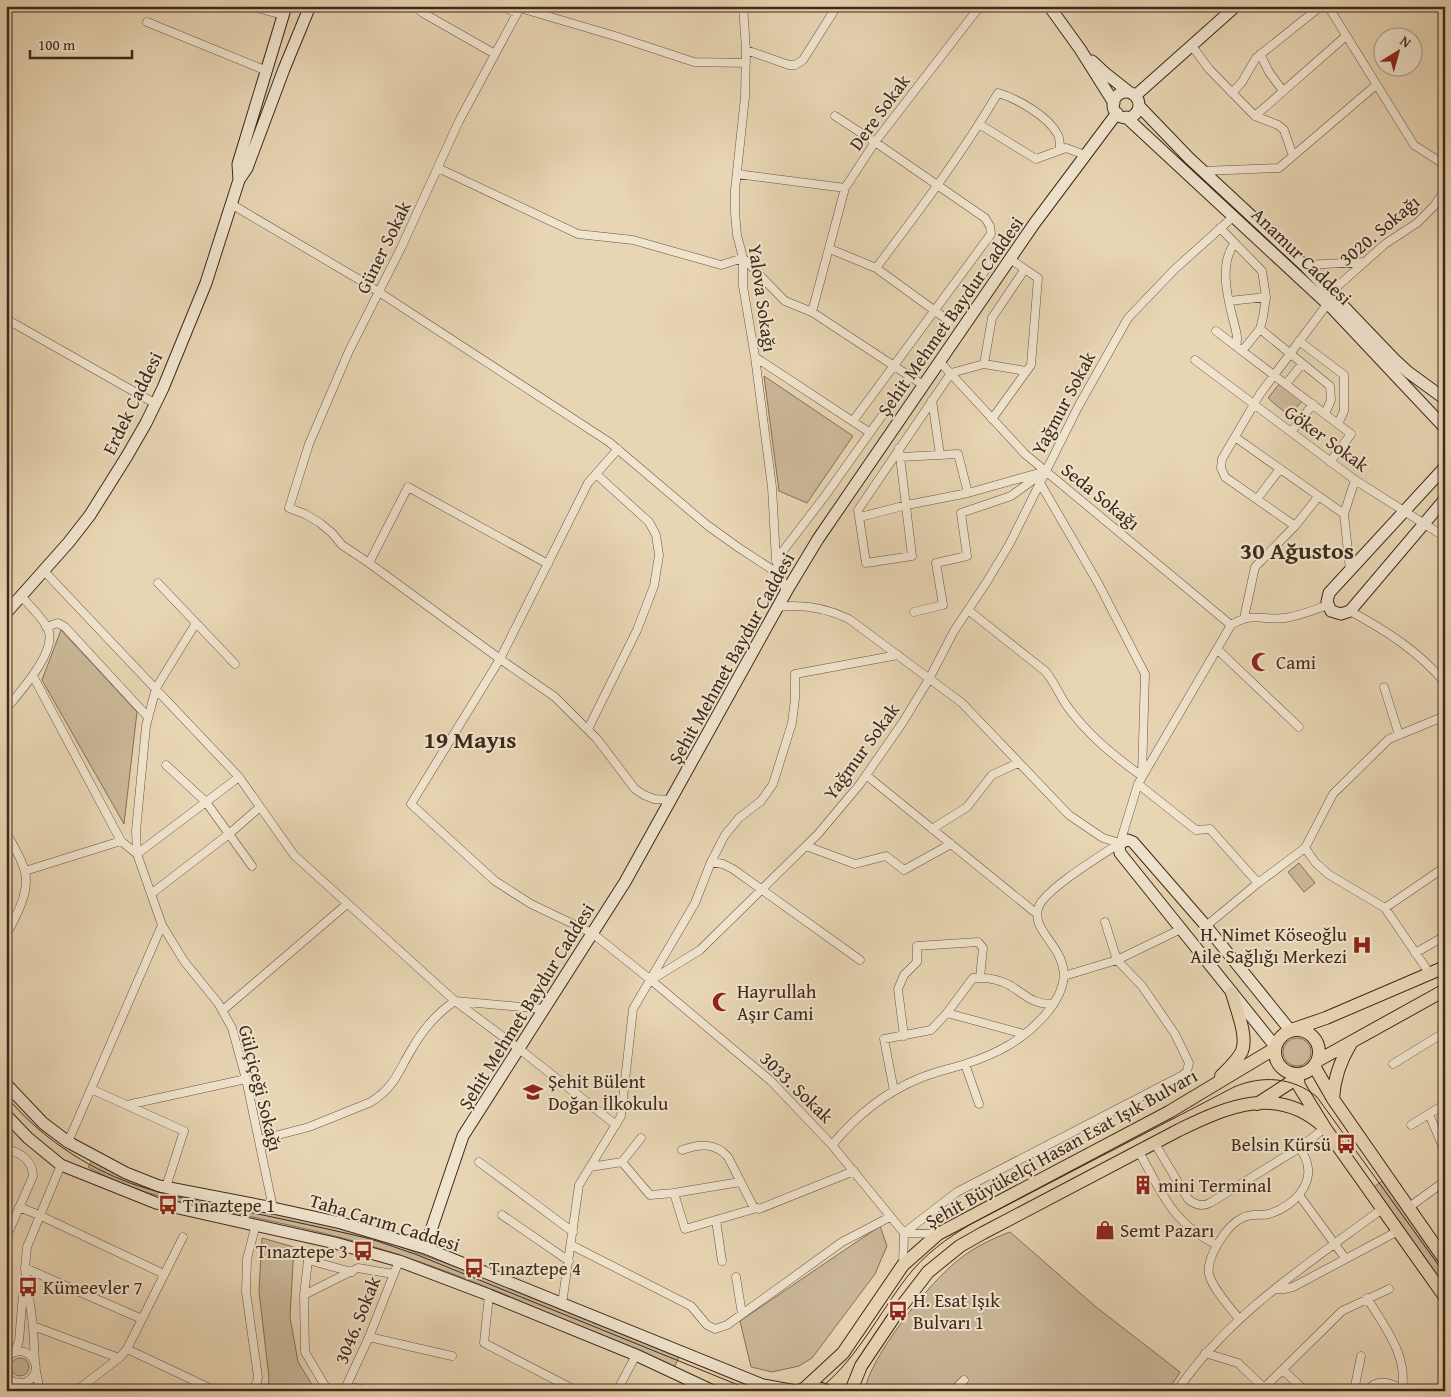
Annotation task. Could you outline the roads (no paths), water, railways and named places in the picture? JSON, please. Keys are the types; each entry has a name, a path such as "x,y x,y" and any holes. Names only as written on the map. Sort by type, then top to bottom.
{"main road":[{"path":"1444,991 1316,1063 1308,1071 1296,1074 1284,1071 1275,1057 1274,1048 1279,1038 1292,1030 1445,967"},
{"path":"1208,1088 1237,1058 1243,1047 1244,1036 1232,993"},
{"path":"1292,1030 1304,1031 1316,1041 1319,1051 1316,1063 1333,1100 1445,1260"},
{"path":"1333,1100 1335,1082 1340,1065 1351,1043"},
{"name":"Şehit Büyükelçi Hasan Esat Işık Bulvarı","path":"800,1390 843,1353 903,1265 938,1234 1169,1112 1274,1048"},
{"path":"1257,1104 1291,1082 1296,1074"},
{"path":"1296,1074 1299,1086 1325,1128 1445,1297"},
{"name":"Şehit Büyükelçi Hasan Esat Işık Bulvarı","path":"854,1388 860,1366 904,1303 928,1272 960,1246 1138,1150 1220,1110 1239,1105 1282,1105 1297,1109 1325,1128"},
{"path":"800,1390 815,1388 827,1391"}],"street":[{"path":"250,6 284,11"},
{"name":"Erdek Caddesi","path":"6,613 44,571 100,501 137,441 156,404 206,283 239,180 247,168 310,6"},
{"path":"414,6 495,54"},
{"path":"501,6 520,9 615,36 694,62 746,63"},
{"name":"Yalova Sokağı","path":"743,6 746,50 744,117 737,174 735,213 737,235 743,258 743,286 755,356 772,487 776,560 786,592"},
{"path":"746,50 789,65 798,64 803,60 836,6"},
{"name":"Dere Sokak","path":"812,312 845,188 875,142 980,6"},
{"path":"1049,6 1080,49"},
{"path":"1134,98 1236,6"},
{"path":"1232,93 1242,82 1253,62 1260,54 1321,6"},
{"path":"1328,6 1414,145 1445,164"},
{"name":"Güner Sokak","path":"370,563 342,545 320,523 305,514 289,508 302,462 349,351 402,248 459,121 520,9"},
{"name":"Erdek Caddesi","path":"239,180 238,164 284,11"},
{"path":"147,22 267,71"},
{"path":"1255,116 1346,36"},
{"path":"1192,46 1209,69 1255,116 1278,125 1284,130 1293,156"},
{"name":"Anamur Caddesi","path":"1080,49 1134,98 1202,171 1304,265 1408,372 1445,399"},
{"name":"Anamur Caddesi","path":"1080,49 1119,111 1328,303 1445,428"},
{"path":"1260,54 1269,72 1283,92"},
{"path":"1202,171 1279,168 1376,85"},
{"path":"876,268 938,185 998,93 1012,97 1048,121 1059,136 1060,150"},
{"path":"1119,94 1134,98 1136,113 1119,111 1119,94"},
{"name":"Şehit Mehmet Baydur Caddesi","path":"425,1248 464,1136 518,1048 625,882 786,592 818,539 1010,259 1119,111"},
{"path":"835,116 985,218 991,230 991,234 852,421"},
{"path":"979,124 1036,159 1066,148 1085,155"},
{"path":"438,168 578,234 633,240 721,265 743,258 785,301 812,312 923,385"},
{"path":"737,174 845,188"},
{"name":"3020. Sokağı","path":"1331,292 1385,244 1417,223 1434,206 1445,190"},
{"path":"231,204 379,292 618,449 707,525 779,574"},
{"name":"Yağmur Sokak","path":"562,1304 579,1185 621,1116 633,1009 651,980 700,950 806,846 832,818 866,775 903,722 929,679 954,631 1008,545 1078,406 1128,318 1169,276 1234,216"},
{"path":"1220,228 1262,270 1266,297 1260,329 1239,349"},
{"path":"1235,243 1226,260 1228,301 1239,349"},
{"path":"830,249 876,268 949,320"},
{"path":"776,560 999,251"},
{"path":"992,419 1030,365 1038,278 1010,259"},
{"path":"1304,265 1364,262"},
{"path":"984,364 992,318 1025,269"},
{"path":"1295,526 1228,479 1222,471 1222,458 1253,404 1328,303 1331,292"},
{"path":"1228,301 1266,297"},
{"path":"6,319 156,404"},
{"path":"1260,329 1330,386 1331,400 1325,414"},
{"path":"1216,331 1351,434 1330,462"},
{"path":"1299,341 1344,375 1344,410 1338,424"},
{"path":"755,356 869,432"},
{"name":"Göker Sokak","path":"1195,360 1355,480 1445,537"},
{"name":"Seda Sokağı","path":"939,361 1025,454 1231,625"},
{"path":"899,448 912,556 866,563 858,510 899,448 951,373 984,364 1026,371"},
{"path":"1286,384 1302,364"},
{"path":"932,400 940,455"},
{"path":"1291,432 1313,404"},
{"path":"1235,437 1344,514"},
{"path":"500,659 588,483 618,449"},
{"path":"900,457 958,454 968,493"},
{"path":"1445,467 1329,592 1327,599 1332,611 1337,614 1344,614 1350,611 1445,499"},
{"path":"1257,499 1280,469"},
{"path":"860,517 907,505 968,493 1046,471"},
{"path":"914,612 943,605 936,563 967,556 961,513 1011,496 1046,471"},
{"path":"588,729 637,630 654,586 658,555 656,534 649,522 596,474"},
{"path":"1350,570 1344,514 1355,480"},
{"path":"1040,483 1102,591 1145,674 1142,776"},
{"path":"548,564 408,487 370,563 555,697 588,729 635,789 654,799 671,800"},
{"path":"1244,618 1255,566 1295,526 1318,497"},
{"path":"44,571 239,777 294,855 455,1001 616,1124"},
{"path":"158,583 235,664"},
{"path":"6,709 33,676 42,661 48,643 49,633 46,627 22,596"},
{"path":"1120,848 1138,784 1231,625 1244,618 1258,616 1275,619 1288,618 1328,605"},
{"path":"778,607 806,606 824,609 849,619 962,703 1060,806 1078,822 1120,848 1274,1048"},
{"path":"968,610 1045,671 1052,679 1065,704 1088,732 1114,756 1142,776"},
{"path":"1350,611 1409,648 1444,680"},
{"name":"Gülçiçeği Sokağı","path":"196,623 156,688 145,728 136,831 137,854 162,925 179,954 223,1010 235,1037 273,1208"},
{"path":"46,627 58,624 65,626 148,717"},
{"path":"1217,649 1298,727"},
{"path":"651,980 695,903 711,862 729,829 739,818 761,801 773,784 792,723 795,699 795,674 898,655"},
{"name":"3033. Sokak","path":"500,659 410,804 485,872 507,889 531,904 592,933 771,1081 832,1145 904,1233"},
{"path":"33,676 120,841 137,854 239,777"},
{"path":"1384,687 1399,735"},
{"path":"1206,926 1258,883 1305,848 1333,794 1390,739 1445,716"},
{"path":"932,829 967,807 992,775 1018,763"},
{"path":"166,765 206,802 252,866"},
{"path":"866,775 1037,914"},
{"path":"1138,784 1196,830 1210,829 1258,883"},
{"path":"151,894 229,834 260,807"},
{"path":"6,832 25,871 26,882 24,896 6,936"},
{"path":"832,1145 860,1115 894,1091 920,1078 1000,1051 1042,1018 1060,992 1064,976 1060,957 1038,921 1037,914 1041,902 1078,870 1120,848 1126,840 1133,842 1292,1030"},
{"path":"25,871 120,841"},
{"path":"806,846 855,864 886,856 904,870 951,844"},
{"path":"1305,848 1315,862 1328,874 1385,908 1430,974"},
{"path":"711,862 729,866 860,960"},
{"path":"1385,908 1445,867"},
{"path":"223,1010 348,904"},
{"path":"904,1233 957,1192 1183,1075 1187,1071 1188,1060 1175,1034 1142,986 1117,960 1105,922"},
{"path":"68,1142 162,925"},
{"path":"1064,976 1117,960 1181,929"},
{"path":"1415,953 1445,936"},
{"path":"904,1036 898,989 904,975 917,962 917,946 978,942 982,944 980,978"},
{"path":"894,1091 884,1039 931,1030 947,1013 973,978 993,979 1005,983 1034,1002 1053,1004"},
{"path":"258,1140 309,1127 379,1097 397,1078 408,1055 426,1026 438,1013 455,1001 543,1009"},
{"path":"947,1013 1024,1034"},
{"path":"1393,1064 1445,1032"},
{"path":"965,1064 979,1104"},
{"path":"127,1105 246,1080"},
{"name":"Taha Carım Caddesi","path":"6,1084 43,1123 68,1142 126,1173 166,1187 341,1223 425,1248 763,1385 800,1390"},
{"path":"91,1089 184,1131 166,1187"},
{"path":"1411,1125 1445,1104"},
{"path":"1430,1114 1445,1152"},
{"name":"Taha Carım Caddesi","path":"6,1115 28,1138 61,1165 156,1203 256,1224 399,1261 489,1295 636,1355 713,1391"},
{"path":"1154,1142 1188,1199 1198,1205 1210,1203 1299,1148 1325,1128"},
{"path":"590,1167 622,1162 641,1138"},
{"path":"682,1150 704,1145 718,1148 728,1157 753,1206 756,1208"},
{"path":"1239,1319 1213,1284 1209,1276 1209,1263 1226,1232 1238,1220 1248,1215 1274,1212 1299,1195 1307,1181 1309,1170 1306,1158 1299,1148"},
{"path":"6,1149 13,1151 28,1161 33,1171 33,1176 6,1238"},
{"path":"1138,1150 1174,1214 1195,1232 1218,1245"},
{"path":"479,1162 573,1232"},
{"path":"622,1162 650,1195 740,1182"},
{"path":"9,1356 19,1342 27,1247 61,1165"},
{"path":"674,1193 685,1229 756,1208 761,1209 854,1171"},
{"path":"1408,1208 1445,1180"},
{"path":"1299,1195 1346,1258"},
{"path":"19,1207 164,1274"},
{"path":"1176,1391 1205,1352 1239,1319 1275,1289 1382,1209"},
{"path":"502,1215 569,1261"},
{"path":"571,1245 691,1306 707,1325 712,1328 724,1326 842,1242 890,1217"},
{"path":"716,1220 722,1261"},
{"path":"252,1391 258,1382 258,1377 246,1292 247,1259 256,1224"},
{"path":"1275,1289 1293,1287 1398,1231"},
{"path":"904,1233 938,1234"},
{"path":"903,1265 904,1233"},
{"path":"76,1391 119,1358 127,1349 183,1237"},
{"path":"328,1391 305,1352 304,1295 308,1260 352,1272"},
{"name":"3046. Sokak","path":"346,1389 399,1261"},
{"path":"25,1268 142,1319"},
{"path":"25,1268 40,1391"},
{"path":"304,1295 358,1268 393,1274"},
{"path":"736,1277 742,1314"},
{"path":"1205,1352 1238,1363 1263,1390 1342,1311 1389,1289"},
{"path":"489,1295 484,1343 577,1391"},
{"path":"1367,1298 1399,1354 1404,1374 1404,1390 1382,1382 1374,1384 1368,1391"},
{"path":"33,1326 119,1358"},
{"path":"369,1337 452,1356"},
{"path":"127,1349 216,1391"},
{"path":"9,1356 27,1353 36,1366"},
{"path":"617,1391 636,1355"},
{"path":"1354,1391 1361,1356"},
{"path":"8,1377 21,1383 29,1381 36,1366"},
{"path":"1283,1370 1306,1391"},
{"path":"8,1377 20,1391"},
{"path":"953,1391 964,1380"},
{"path":"346,1389 377,1391"}],"tram line":[{"path":"816,1391 842,1368 907,1277 928,1254 945,1241 971,1224 1234,1087 1255,1081 1277,1080 1288,1082 1308,1090 1317,1097 1445,1274"},
{"path":"6,1096 33,1124 64,1149 115,1177 148,1189 179,1197 333,1230 387,1244 753,1391"}],"place":[{"name":"Cami","path":"1261,662"},
{"name":"H. Nimet Köseoğlu Aile Sağlığı Merkezi","path":"1362,945"},
{"name":"Hayrullah Aşır Cami","path":"722,1002"},
{"name":"Şehit Bülent Doğan İlkokulu","path":"533,1092"},
{"name":"Belsin Kürsü","path":"1346,1144"},
{"name":"mini Terminal","path":"1143,1185"},
{"name":"Tınaztepe 1","path":"168,1205"},
{"name":"Semt Pazarı","path":"1105,1230"},
{"name":"Tınaztepe 3","path":"363,1251"},
{"name":"Tınaztepe 4","path":"474,1268"},
{"name":"Kümeevler 7","path":"28,1287"},
{"name":"H. Esat Işık Bulvarı 1","path":"898,1311"}],"district":[{"name":"30 Ağustos","path":"1297,550"},
{"name":"19 Mayıs","path":"470,739"}]}
